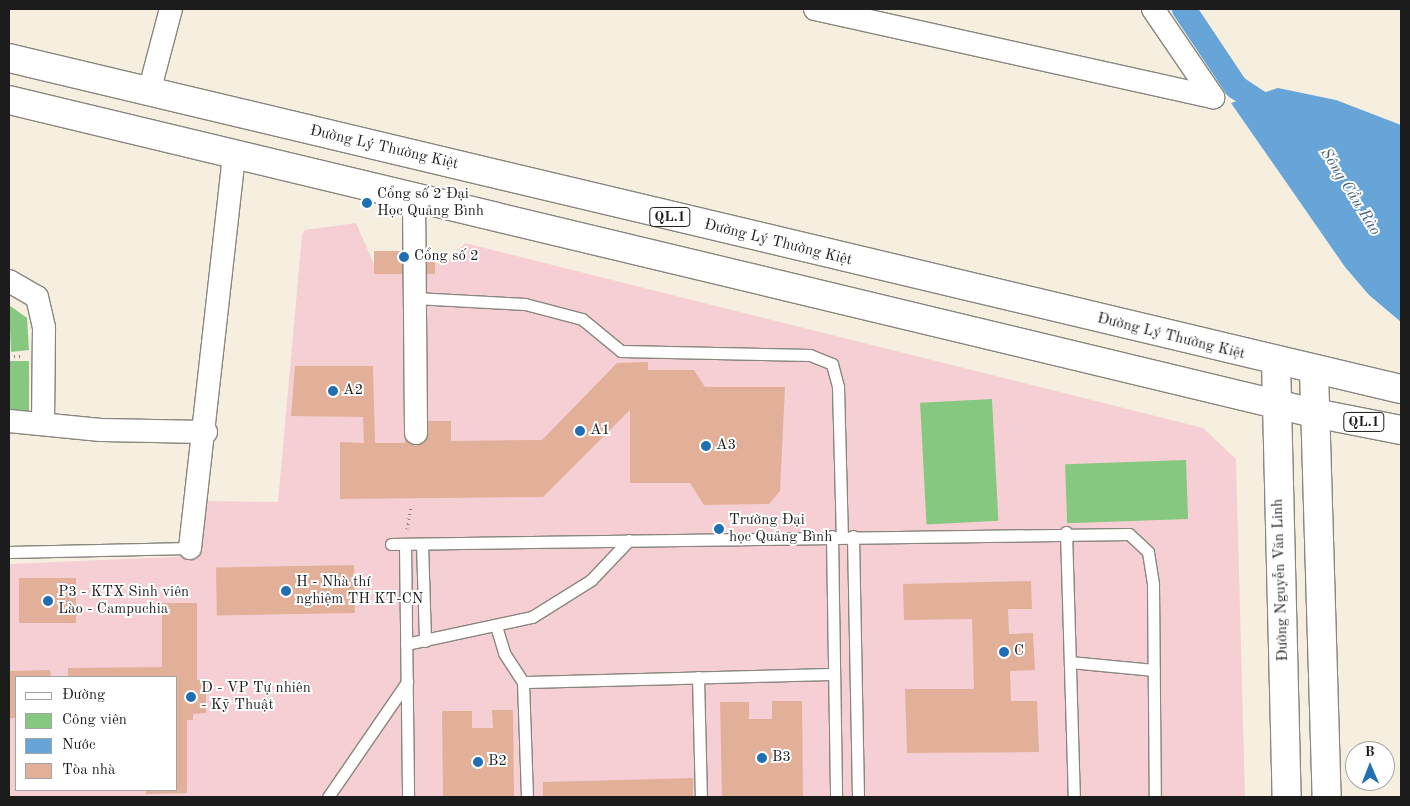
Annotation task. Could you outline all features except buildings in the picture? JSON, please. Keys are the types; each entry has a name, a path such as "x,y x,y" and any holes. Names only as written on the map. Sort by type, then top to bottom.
{"main road":[{"name":"Đường Lý Thường Kiệt","path":"9,58 1276,362 1401,389"},
{"name":"QL.1","path":"9,100 1276,404 1401,430"},
{"path":"655,255 669,217"},
{"name":"Đường Nguyễn Văn Linh","path":"1276,362 1287,797"},
{"path":"1323,373 1320,414 1327,797"}],"street":[{"path":"149,92 171,9"},
{"path":"815,9 883,17 1213,97 1152,9"},
{"path":"190,548 206,432 234,154"},
{"path":"414,198 416,433"},
{"path":"9,281 38,297 44,328 42,422"},
{"path":"9,421 42,422 101,430 206,432"}],"lane":[{"path":"415,298 525,304 573,316 582,319 621,351 810,355 832,364 838,387 842,536 858,797"},
{"path":"1066,532 1074,797"},
{"path":"391,544 1066,532 1129,534 1148,552 1153,585 1155,797"},
{"path":"836,797 834,674 842,536"},
{"path":"406,644 424,642 532,617 591,580 628,540"},
{"path":"405,544 408,797"},
{"path":"422,544 424,642"},
{"path":"9,552 190,548"},
{"path":"496,626 504,653 523,682 527,797"},
{"path":"1070,662 1154,670"},
{"path":"523,682 834,674"},
{"path":"698,677 701,797"},
{"path":"328,797 407,682"}],"shaded area":[{"name":"Trường Đại học Quảng Bình","path":"356,223 374,264 446,263 465,243 1203,428 1236,459 1245,797 9,797 9,564 196,556 204,501 278,502 302,235 305,230"}],"green space":[{"path":"9,305 27,318 29,350 11,352"},
{"path":"9,361 29,361 29,412 9,412"},
{"path":"992,399 998,521 926,525 920,403"},
{"path":"1186,460 1188,519 1067,523 1065,464"}],"water":[{"name":"Sông Cầu Rào","path":"1278,88 1336,100 1401,125 1401,322 1369,295 1345,267 1231,103"}],"waterway":[{"path":"1184,9 1236,87 1275,113"}],"place":[{"name":"Cổng số 2 Đại Học Quảng Bình","path":"367,203"},
{"name":"Cổng số 2","path":"404,257"},
{"name":"A2","path":"333,391"},
{"name":"A1","path":"580,431"},
{"name":"A3","path":"706,446"},
{"name":"Trường Đại học Quảng Bình","path":"719,529"},
{"name":"H - Nhà thí nghiệm TH KT-CN","path":"286,591"},
{"name":"P3 - KTX Sinh viên Lào - Campuchia","path":"48,601"},
{"name":"C","path":"1004,652"},
{"name":"D - VP Tự nhiên - Kỹ Thuật","path":"191,697"},
{"name":"B3","path":"762,758"},
{"name":"B2","path":"478,762"}]}
